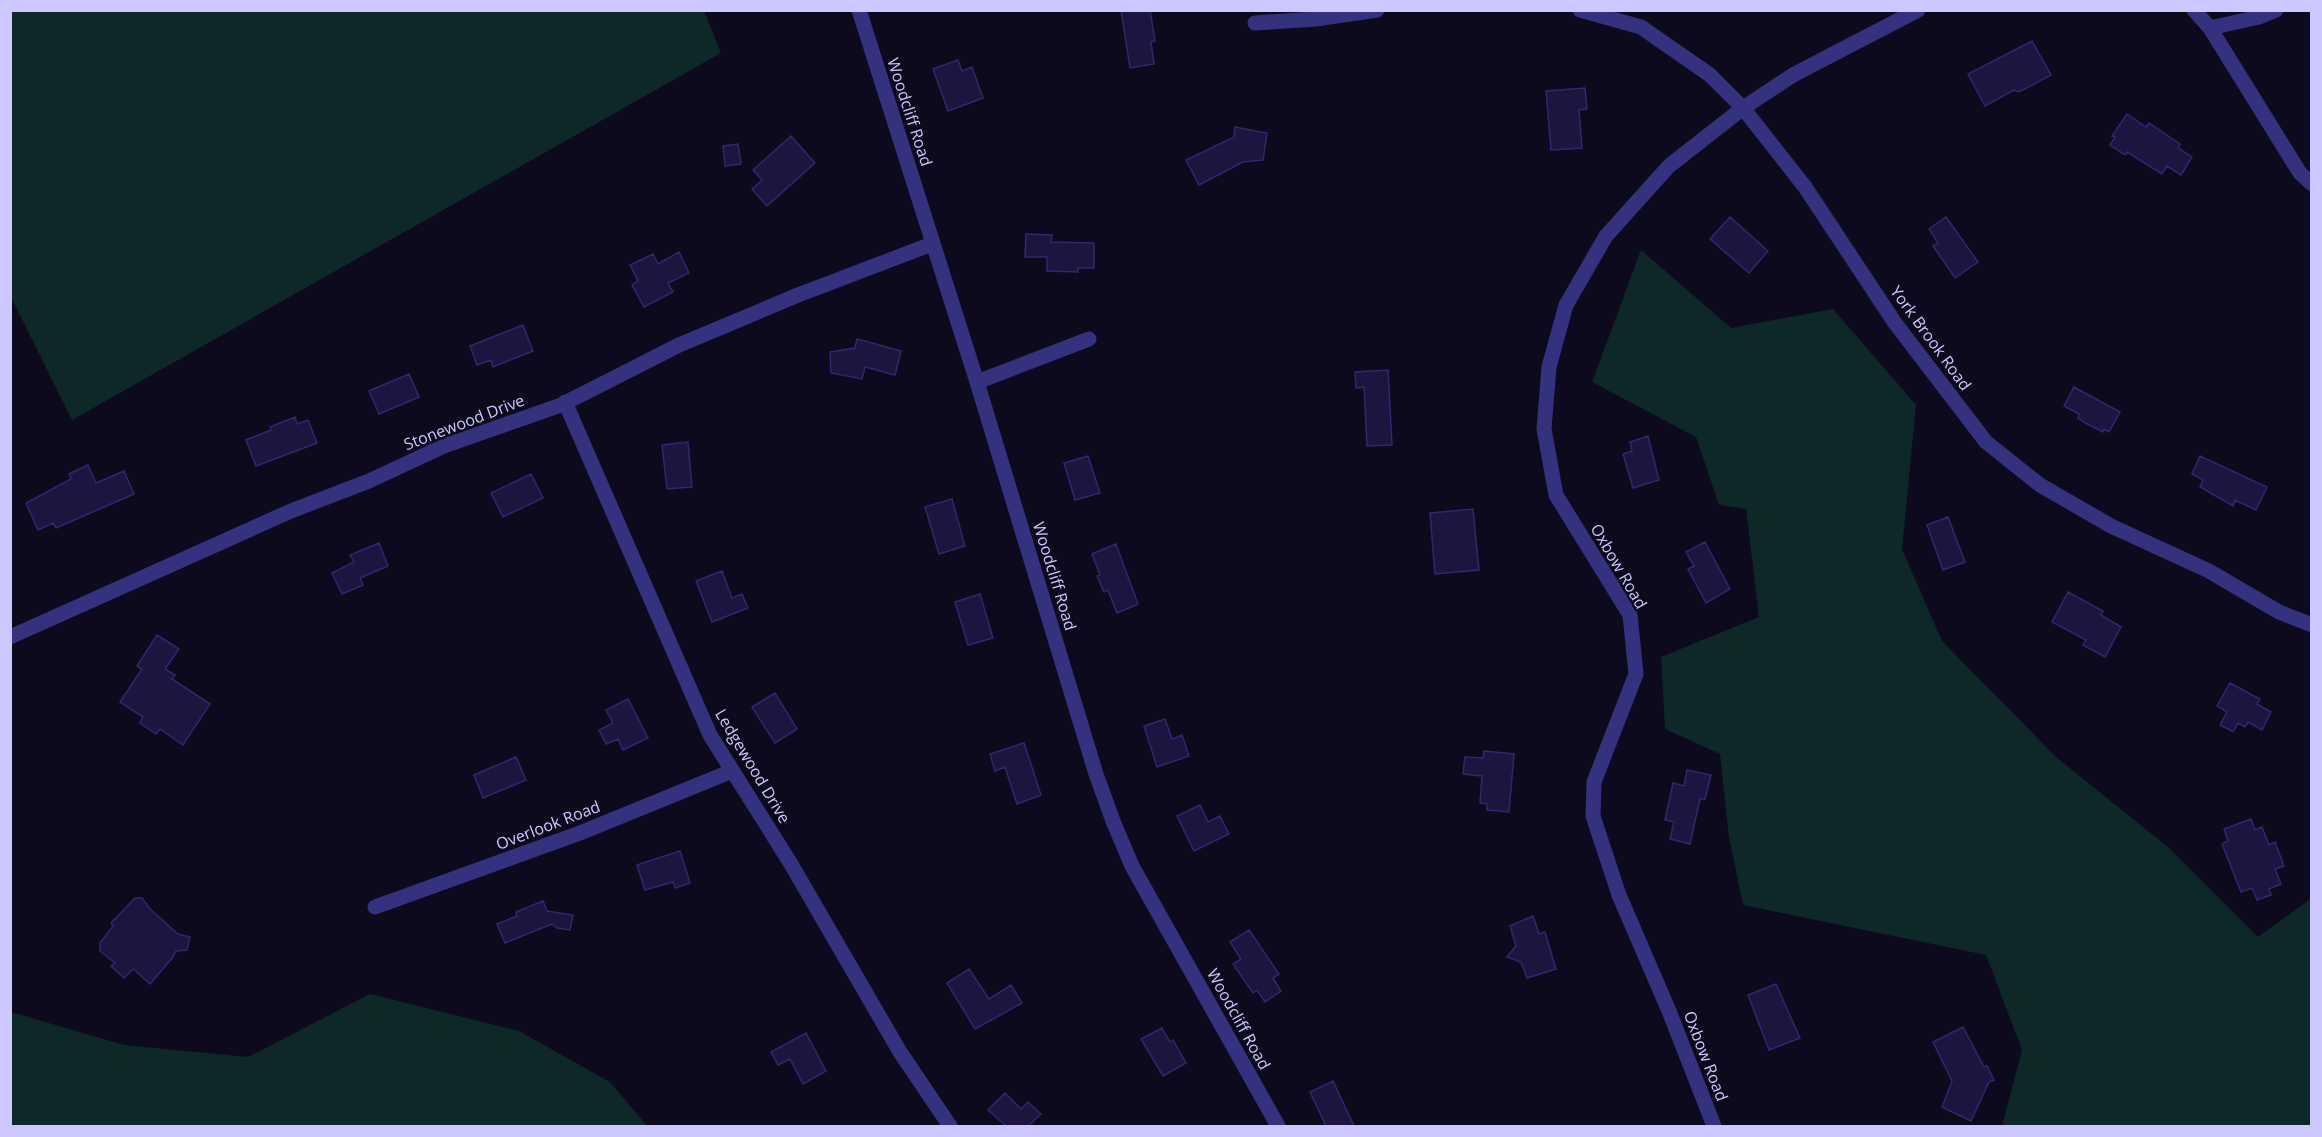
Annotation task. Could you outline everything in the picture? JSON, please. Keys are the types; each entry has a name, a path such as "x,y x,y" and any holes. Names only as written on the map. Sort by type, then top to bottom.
{"street":[{"name":"Woodcliff Road","path":"858,10 977,382 1096,774 1113,822 1132,866 1278,1126"},
{"path":"1255,23 1316,19 1377,10"},
{"name":"York Brook Road","path":"1580,10 1641,27 1710,75 1743,108 1805,187 1895,323 1986,442 2040,484 2111,525 2209,571 2279,612 2312,625"},
{"name":"Oxbow Road","path":"1714,1126 1669,1011 1618,895 1593,816 1594,782 1636,674 1629,615 1556,495 1544,429 1549,367 1566,305 1606,236 1669,166 1743,108 1793,75 1918,10"},
{"path":"2194,10 2210,28 2300,173 2312,184"},
{"path":"2210,28 2259,17 2276,10"},
{"name":"Stonewood Drive","path":"10,638 291,511 369,481 444,446 561,405 679,345 798,295 932,244"},
{"path":"977,382 1089,339"},
{"name":"Ledgewood Drive","path":"565,402 710,735 791,864 900,1052 950,1126"},
{"name":"Overlook Road","path":"375,907 580,833 732,771"}],"green space":[{"path":"11,10 704,11 721,53 72,420 11,297"},
{"path":"1641,250 1731,328 1833,309 1916,405 1902,549 1942,641 2056,757 2168,847 2258,937 2309,900 2311,891 2311,1126 2002,1126 2022,1050 1986,955 1743,905 1729,837 1720,754 1665,729 1661,657 1759,617 1746,509 1719,505 1696,437 1592,382"},
{"path":"370,994 519,1031 610,1082 647,1126 11,1126 11,1012 124,1045 248,1057"}],"building":[{"path":"1121,10 1150,10 1155,41 1151,42 1154,64 1130,68"},
{"path":"2032,41 2051,75 2019,92 2014,90 1985,106 1968,74"},
{"path":"958,60 962,71 972,67 983,98 948,111 933,69"},
{"path":"1585,88 1587,109 1579,110 1582,148 1551,150 1546,91"},
{"path":"2127,114 2146,127 2149,123 2180,144 2178,148 2192,157 2181,175 2167,166 2162,174 2127,152 2125,155 2110,145 2115,137 2112,136"},
{"path":"1235,127 1267,133 1263,160 1243,162 1199,185 1186,160 1234,137"},
{"path":"791,136 815,163 767,206 752,189 762,180 753,170"},
{"path":"738,144 741,164 725,166 723,146"},
{"path":"1730,217 1768,251 1749,273 1710,239"},
{"path":"1946,217 1978,262 1955,278 1933,246 1938,243 1929,229"},
{"path":"1026,234 1052,235 1051,242 1094,243 1094,268 1078,268 1078,272 1047,271 1047,257 1025,257"},
{"path":"679,252 689,273 668,283 673,292 644,307 632,285 638,281 630,265 653,254 658,264"},
{"path":"523,325 533,351 493,367 491,360 477,365 470,346"},
{"path":"857,339 901,351 895,375 865,367 862,379 831,373 830,352 855,348"},
{"path":"1388,370 1392,445 1367,446 1364,387 1356,388 1355,372"},
{"path":"409,374 419,397 379,414 369,391"},
{"path":"2074,387 2120,412 2109,432 2104,429 2103,432 2087,424 2078,418 2079,414 2064,406"},
{"path":"295,417 297,424 308,420 317,443 256,466 246,440"},
{"path":"1648,436 1659,480 1633,488 1623,454 1632,451 1630,442"},
{"path":"688,442 692,487 667,489 662,445"},
{"path":"1088,456 1100,493 1075,500 1064,463"},
{"path":"2200,456 2267,487 2256,510 2235,500 2233,506 2200,487 2203,480 2192,474"},
{"path":"88,465 96,483 124,471 134,494 56,528 53,523 38,530 26,503 71,479 69,474"},
{"path":"531,474 543,498 503,517 491,493"},
{"path":"952,499 965,546 939,554 925,507"},
{"path":"1473,509 1479,570 1435,574 1430,513"},
{"path":"1948,517 1965,562 1943,570 1927,525"},
{"path":"1705,542 1730,589 1706,603 1688,569 1694,566 1686,552"},
{"path":"379,543 388,566 360,578 363,585 342,594 332,573 354,562 350,555"},
{"path":"1116,544 1138,604 1117,613 1108,590 1104,592 1097,576 1100,575 1092,554"},
{"path":"722,571 732,598 742,594 748,608 712,622 696,581"},
{"path":"2068,592 2103,611 2101,615 2121,627 2105,657 2083,645 2086,640 2052,622"},
{"path":"980,594 993,638 968,645 955,602"},
{"path":"157,635 179,649 165,669 175,675 172,679 210,704 183,745 160,729 156,734 140,723 143,717 120,702 142,669 137,666"},
{"path":"2230,683 2260,699 2257,704 2271,712 2262,730 2248,722 2245,727 2238,723 2233,732 2220,725 2227,712 2217,706"},
{"path":"775,693 797,729 775,743 752,707"},
{"path":"628,699 648,738 623,750 618,739 606,744 599,730 613,723 606,710"},
{"path":"1165,719 1172,739 1182,735 1189,756 1157,767 1144,726"},
{"path":"1024,743 1041,795 1017,804 1005,767 995,771 990,754"},
{"path":"1484,751 1514,754 1509,812 1487,810 1487,804 1480,803 1482,776 1463,774 1465,757 1483,758"},
{"path":"516,757 526,780 483,798 474,775"},
{"path":"1687,770 1711,775 1705,799 1700,799 1690,844 1670,839 1674,822 1665,820 1673,783 1684,786"},
{"path":"1200,805 1208,822 1220,816 1229,834 1194,851 1177,816"},
{"path":"2251,819 2255,830 2262,827 2269,845 2275,842 2284,866 2275,869 2281,884 2269,889 2271,895 2257,900 2252,888 2241,892 2222,844 2228,841 2224,829"},
{"path":"680,851 690,883 675,888 673,882 645,890 637,865"},
{"path":"135,898 142,898 150,909 178,934 190,937 187,950 176,951 150,984 133,969 124,978 111,966 115,963 100,951 100,943 113,926 111,923"},
{"path":"543,901 547,911 573,915 570,930 557,928 552,924 505,943 497,924 517,916 516,912"},
{"path":"1533,916 1539,934 1545,932 1556,969 1527,978 1521,962 1507,957 1516,946 1510,926"},
{"path":"1249,930 1279,974 1273,978 1281,991 1265,1002 1257,990 1253,993 1233,964 1241,959 1230,942"},
{"path":"969,969 989,999 1011,985 1022,1003 975,1029 947,983"},
{"path":"1776,984 1800,1038 1769,1050 1748,995"},
{"path":"1963,1027 1984,1067 1987,1066 1994,1080 1989,1082 1971,1121 1942,1107 1952,1081 1933,1042"},
{"path":"1162,1028 1170,1042 1173,1040 1186,1063 1163,1076 1141,1039"},
{"path":"806,1033 826,1071 803,1084 790,1059 778,1065 771,1052"},
{"path":"1333,1081 1354,1126 1326,1126 1310,1092"},
{"path":"1005,1093 1021,1109 1028,1102 1041,1114 1028,1126 1006,1126 988,1110"}]}
